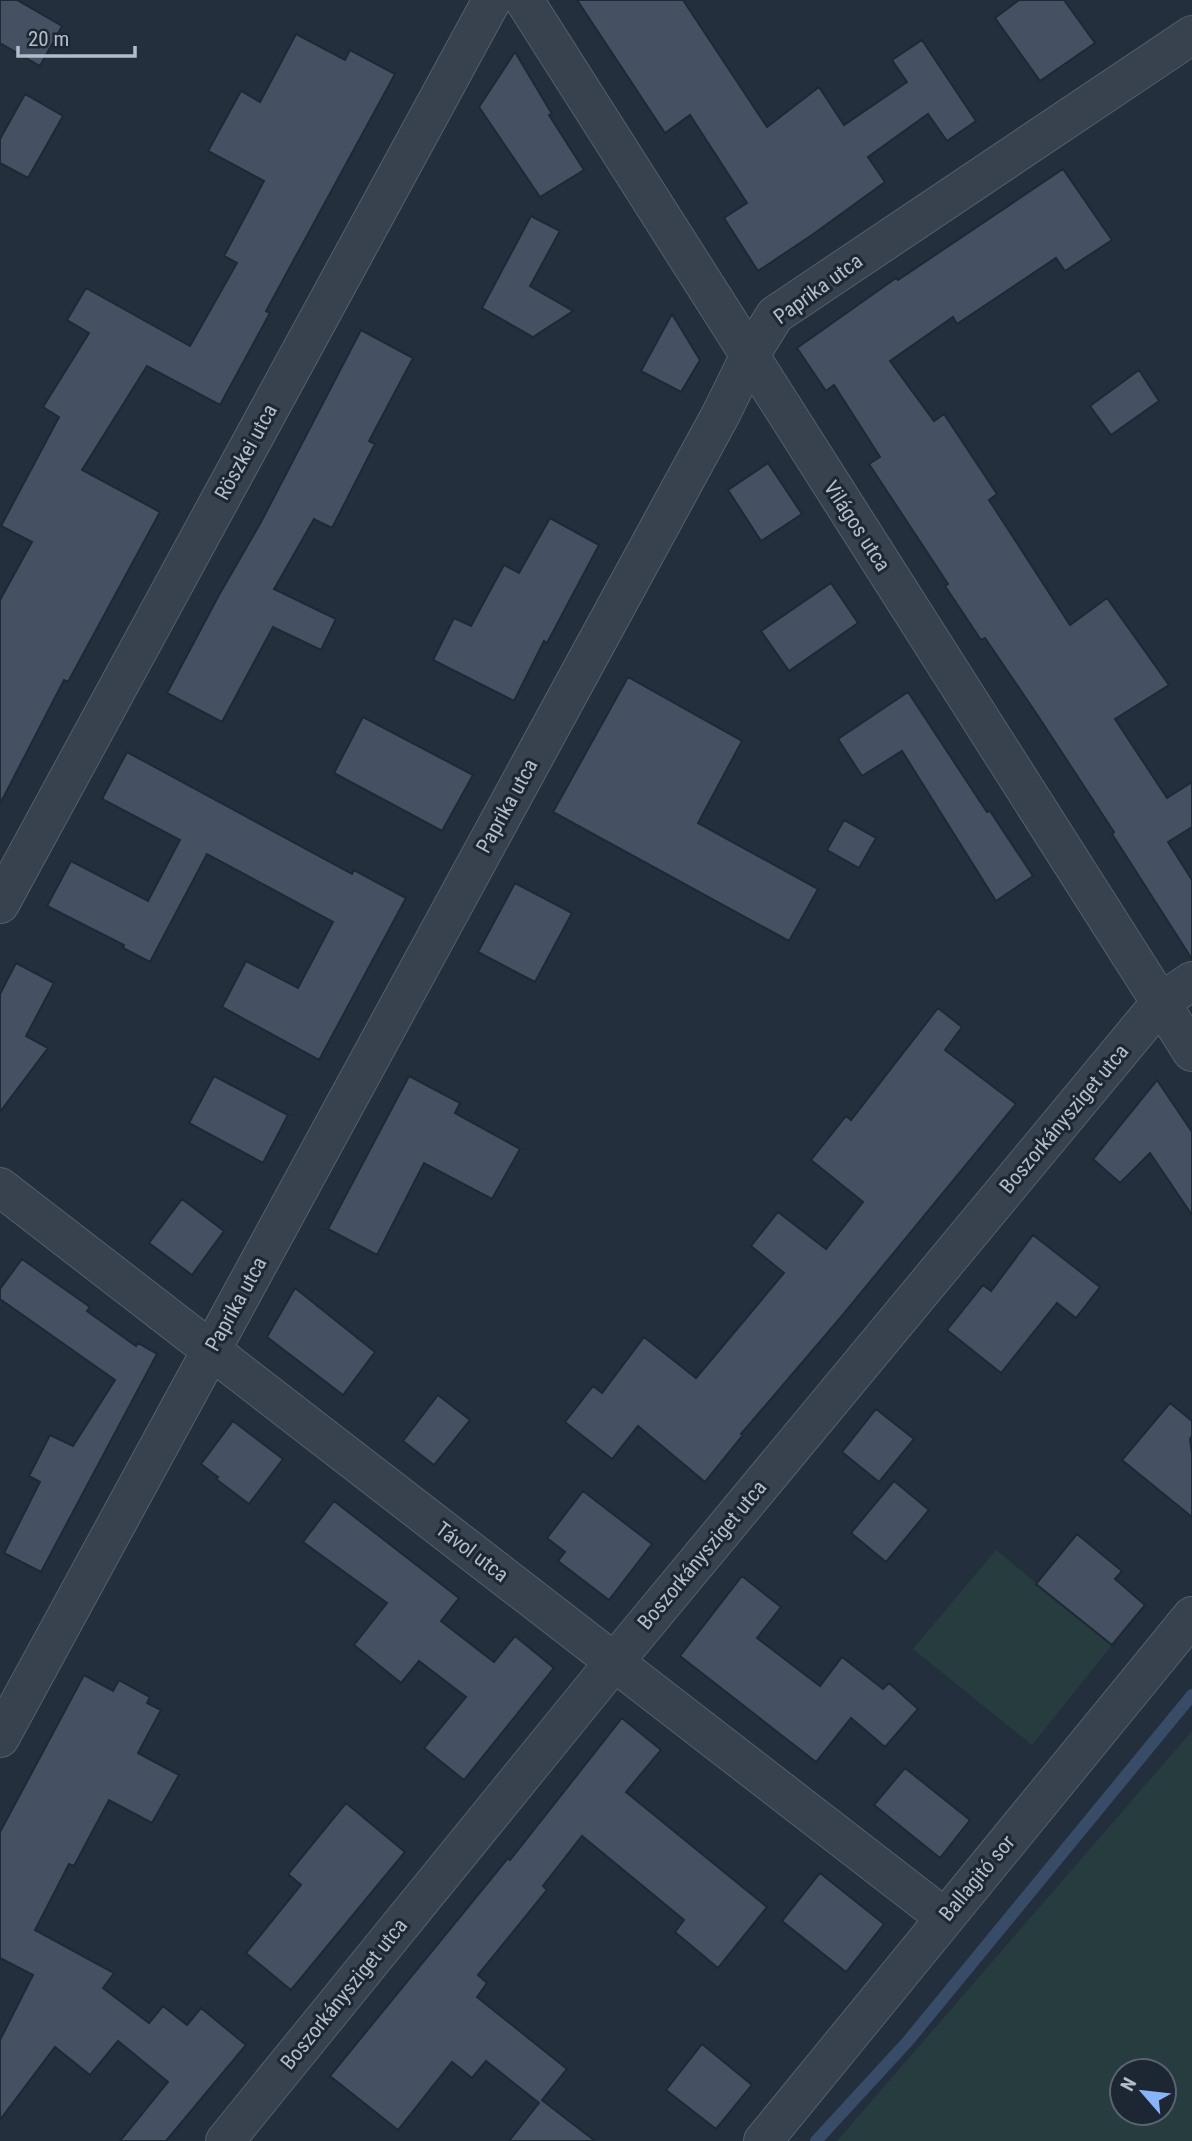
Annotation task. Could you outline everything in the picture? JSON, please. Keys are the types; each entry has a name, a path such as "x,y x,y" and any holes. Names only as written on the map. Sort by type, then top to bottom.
{"street":[{"name":"Röszkei utca","path":"0,904 492,0"},
{"name":"Világos utca","path":"524,0 749,357 1177,991 1192,1052"},
{"name":"Paprika utca","path":"0,1738 721,414 749,357 775,316 1192,35"},
{"name":"Boszorkánysziget utca","path":"225,2141 615,1661 1177,991"},
{"name":"Távol utca","path":"0,1187 944,1917"},
{"name":"Ballagitó sor","path":"764,2141 1192,1616"}],"green space":[{"path":"996,1550 1112,1645 1032,1745 913,1649"},
{"path":"1192,1731 1192,2141 837,2141"}],"building":[{"path":"0,0 17,0 62,26 40,66 0,43"},
{"path":"577,0 683,0 767,127 819,87 844,125 907,82 892,60 922,40 976,121 947,141 928,114 868,157 885,182 758,271 724,218 747,203 690,115 665,133"},
{"path":"1019,0 1064,0 1095,43 1040,81 995,18"},
{"path":"296,34 345,60 350,50 395,74 266,311 270,313 220,405 147,366 82,470 160,512 68,682 64,680 0,804 0,600 32,542 1,526 59,417 43,407 89,333 67,320 86,288 190,346 237,263 224,256 264,181 208,151 241,91 260,102"},
{"path":"515,52 552,114 549,115 584,170 540,197 479,107"},
{"path":"25,94 63,116 28,178 0,163 0,139"},
{"path":"1063,169 1112,240 1065,271 1056,258 957,324 953,317 890,361 934,421 944,414 997,494 989,500 1070,625 1107,598 1169,685 1115,719 1167,798 1192,782 1192,827 1168,842 1192,880 1192,959 1112,834 1114,832 1036,713 985,638 981,640 945,586 948,584 869,464 880,457 834,385 826,391 797,348 896,278 898,280"},
{"path":"531,216 560,231 530,286 573,311 533,337 482,308"},
{"path":"672,314 700,360 681,392 641,371"},
{"path":"361,330 413,358 369,441 375,444 332,528 314,519 274,589 336,619 321,650 273,627 222,722 167,693 261,522"},
{"path":"1139,370 1159,401 1111,435 1090,406"},
{"path":"768,463 802,514 761,541 728,490"},
{"path":"550,518 599,545 547,643 544,641 514,701 433,660 454,618 471,626 504,565 519,573"},
{"path":"831,583 858,623 789,671 761,631"},
{"path":"628,677 742,741 698,823 818,889 789,941 553,812"},
{"path":"908,692 1033,876 996,901 902,751 862,776 838,739"},
{"path":"363,717 473,775 442,831 334,773"},
{"path":"127,752 352,874 354,870 406,898 319,1060 222,1007 246,961 298,988 333,922 207,854 150,962 123,948 124,945 47,906 71,861 148,901 180,840 102,799"},
{"path":"844,820 876,838 859,868 827,850"},
{"path":"515,883 572,913 535,982 478,952"},
{"path":"16,963 54,983 26,1036 48,1048 0,1112 0,994"},
{"path":"938,1008 962,1027 945,1050 1016,1104 741,1434 743,1435 705,1482 638,1426 612,1459 565,1422 593,1386 602,1393 644,1337 696,1378 784,1273 751,1246 778,1212 826,1249 863,1202 811,1160 846,1116 851,1120"},
{"path":"214,1076 288,1115 263,1163 189,1123"},
{"path":"409,1076 460,1103 455,1113 520,1149 492,1199 424,1163 377,1255 328,1229"},
{"path":"1157,1080 1192,1132 1192,1215 1150,1153 1120,1183 1093,1159"},
{"path":"182,1199 224,1231 192,1275 149,1243"},
{"path":"1033,1235 1100,1287 1076,1318 1057,1303 1001,1373 947,1330 983,1285 991,1291"},
{"path":"22,1259 90,1307 87,1311 136,1346 138,1343 157,1354 41,1572 4,1553 40,1482 29,1476 50,1435 73,1446 115,1380 0,1299 0,1289"},
{"path":"295,1288 375,1352 343,1395 267,1337"},
{"path":"438,1395 470,1420 434,1465 403,1441"},
{"path":"1170,1403 1192,1421 1192,1517 1122,1460"},
{"path":"876,1409 914,1439 879,1482 842,1452"},
{"path":"233,1421 283,1459 249,1504 201,1464"},
{"path":"894,1481 929,1510 886,1562 851,1533"},
{"path":"583,1491 652,1544 609,1600 558,1561 565,1552 547,1538"},
{"path":"334,1501 459,1598 441,1621 494,1662 515,1636 554,1668 464,1780 424,1748 466,1697 419,1661 401,1683 354,1645 387,1603 303,1542"},
{"path":"1077,1534 1122,1571 1115,1579 1145,1605 1112,1645 1036,1584"},
{"path":"742,1576 781,1607 757,1638 820,1686 842,1657 883,1689 889,1683 918,1709 885,1747 851,1718 816,1762 680,1656"},
{"path":"84,1675 113,1691 119,1680 150,1697 147,1703 161,1710 138,1753 179,1775 152,1823 109,1800 74,1866 69,1864 35,1930 114,1973 103,1988 149,2023 163,2006 187,2025 201,2008 246,2045 166,2141 120,2141 168,2082 118,2041 90,2075 55,2047 0,2120 0,2040 33,1975 0,1958 0,1832"},
{"path":"622,1718 661,1750 626,1792 767,1907 718,1968 675,1932 684,1920 582,1836 543,1886 547,1890 478,1975 487,1983 477,1997 567,2069 542,2100 595,2141 509,2141 539,2103 486,2061 472,2078 452,2062 398,2130 330,2076 508,1858 510,1860"},
{"path":"905,1768 970,1820 940,1858 874,1805"},
{"path":"346,1803 405,1852 291,1990 246,1953 301,1885 288,1874"},
{"path":"820,1873 884,1924 846,1972 782,1921"},
{"path":"702,2044 752,2085 716,2129 666,2090"}],"waterway":[{"path":"816,2141 908,2041 1192,1695"}]}
